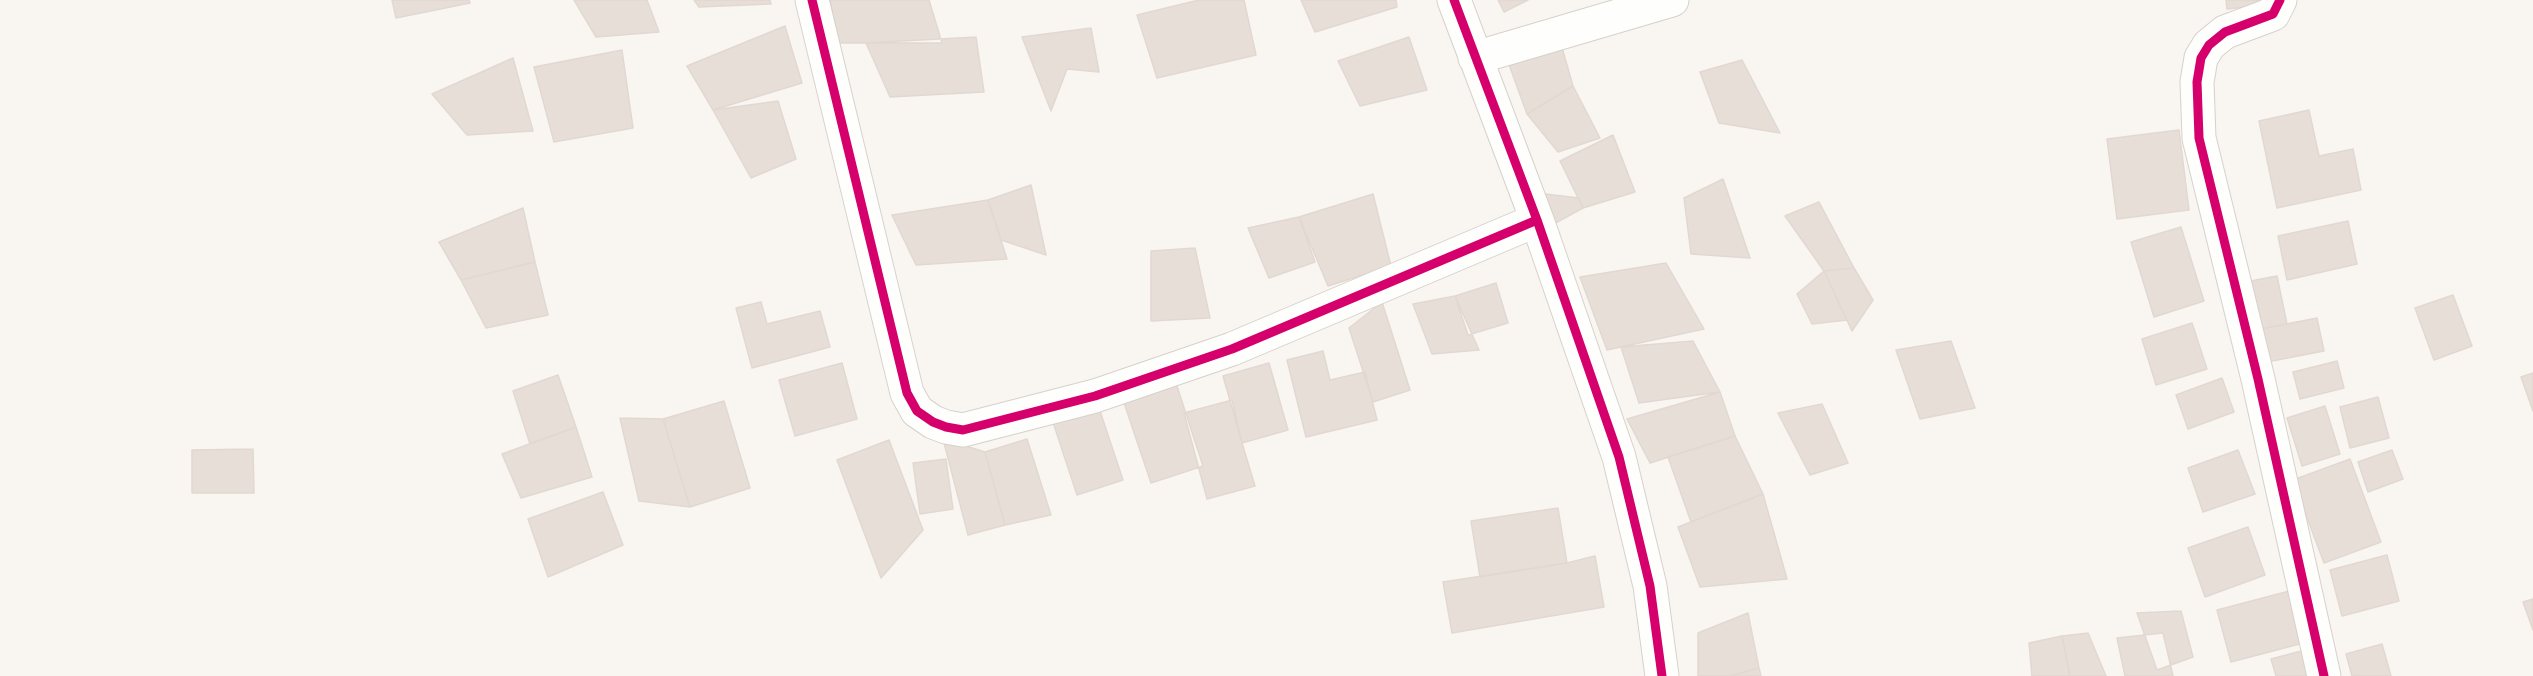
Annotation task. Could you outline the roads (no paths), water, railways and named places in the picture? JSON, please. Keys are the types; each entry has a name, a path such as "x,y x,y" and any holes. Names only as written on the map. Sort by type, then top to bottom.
{"street":[{"path":"812,0 907,393 916,411 946,428 963,430 1095,396 1232,350 1537,220"},
{"path":"1454,0 1537,220 1619,457 1650,586 1662,676"},
{"path":"1475,58 1672,0"},
{"path":"2280,0 2273,14 2226,32 2209,45 2201,58 2198,82 2199,138 2258,379 2324,676"}]}
